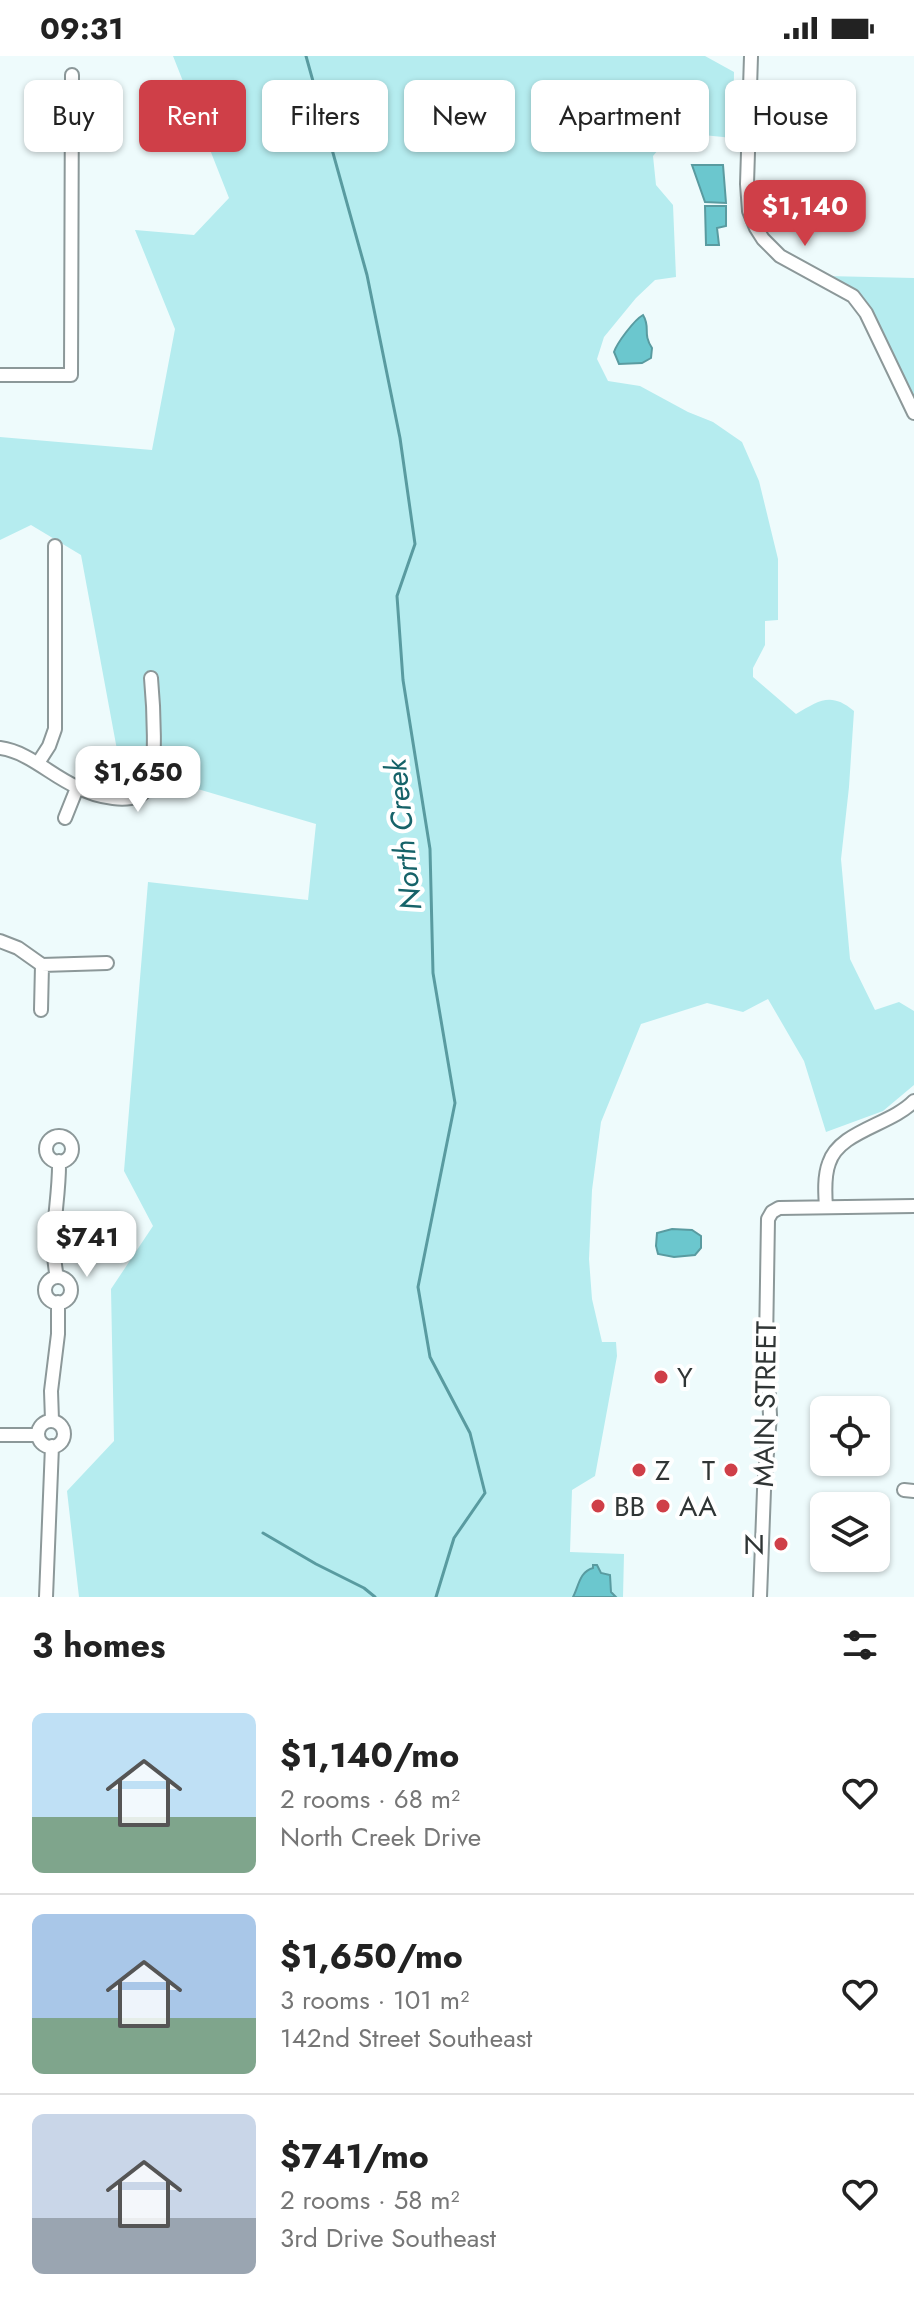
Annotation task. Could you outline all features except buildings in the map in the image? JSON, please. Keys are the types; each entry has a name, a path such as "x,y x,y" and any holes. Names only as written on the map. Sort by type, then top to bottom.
{"street":[{"path":"751,56 747,184 749,211 756,228 780,256 853,296 866,313 914,413"},
{"path":"0,375 71,375 72,75"},
{"path":"38,763 55,729 55,546"},
{"path":"0,748 38,763 77,788 116,799 131,798 149,787 154,755 151,678"},
{"path":"65,818 77,788"},
{"path":"0,941 18,948 42,965 107,963"},
{"path":"41,1010 42,965"},
{"path":"914,1101 886,1121 857,1134 840,1146 829,1160 826,1207 914,1206"},
{"path":"38,1435 44,1444 52,1446 64,1436 62,1428 52,1420 51,1391 58,1334 58,1302 51,1300 45,1290 47,1282 57,1277 53,1253 59,1161"},
{"name":"MAIN STREET","path":"760,1597 770,1415 766,1344 766,1229 772,1212 779,1208 826,1207"},
{"path":"38,1435 44,1423 52,1420"},
{"path":"0,1435 38,1435"},
{"path":"46,1597 52,1446"}],"shaded area":[{"path":"173,56 705,56 734,72 734,80 725,80 725,137 709,136 709,80 531,80 531,152 656,152 653,156 656,185 673,205 676,277 655,280 636,298 604,337 597,359 608,381 640,386 713,422 742,442 759,481 778,559 778,620 765,621 765,645 753,668 753,677 796,714 825,700 839,701 854,711 841,859 850,959 875,1010 899,1002 914,1011 914,1085 883,1111 826,1132 804,1061 768,999 743,1012 707,1003 641,1024 601,1122 592,1190 589,1259 592,1299 602,1342 616,1342 617,1356 595,1476 572,1490 570,1552 624,1554 623,1597 79,1597 67,1491 114,1441 111,1289 153,1226 124,1171 148,882 308,900 316,824 120,766 81,555 31,525 0,540 0,437 152,450 175,329 135,230 194,235 229,198 211,152 246,152 246,80 182,80"},
{"path":"692,165 723,165 726,203 705,202"},
{"path":"705,206 726,206 726,226 717,228 719,245 706,245"},
{"path":"826,276 914,278 914,405 862,303"},
{"path":"643,315 652,348 651,358 642,363 619,364 614,352"},
{"path":"672,1229 692,1230 701,1236 701,1248 695,1255 674,1257 658,1254 657,1233"},
{"path":"597,1565 601,1573 610,1575 611,1592 616,1597 573,1597 582,1576"}],"waterway":[{"name":"North Creek","path":"306,56 367,275 400,438 415,544 397,596 403,680 430,849 433,973 455,1103 418,1287 430,1357 470,1433 485,1493 454,1538 436,1597"},
{"path":"263,1533 375,1597"}],"place":[{"name":"Y","path":"661,1377"},
{"name":"Z","path":"639,1470"},
{"name":"T","path":"731,1470"},
{"name":"BB","path":"598,1506"},
{"name":"AA","path":"663,1506"},
{"name":"N","path":"781,1544"}]}
